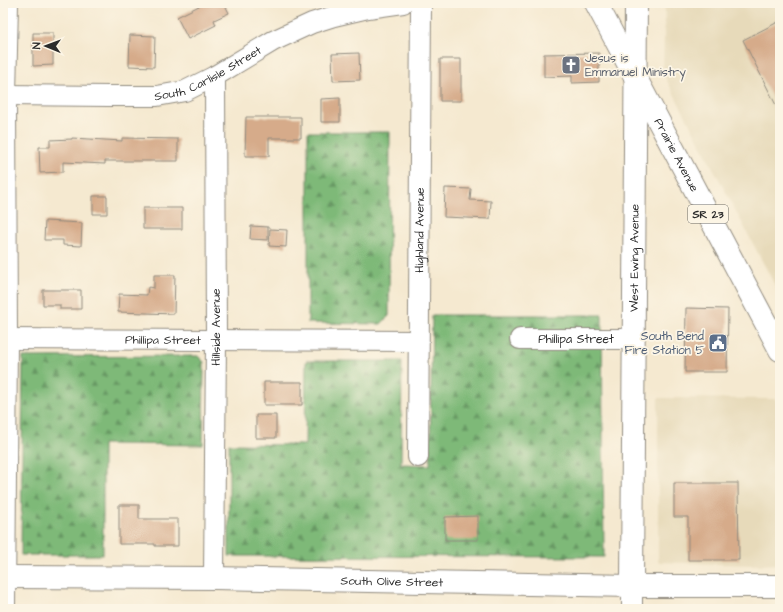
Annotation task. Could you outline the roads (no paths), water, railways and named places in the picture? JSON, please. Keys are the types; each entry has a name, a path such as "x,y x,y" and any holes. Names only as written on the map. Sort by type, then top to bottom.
{"street":[{"path":"5,609 5,95 8,3"},
{"name":"South Carlisle Street","path":"5,95 157,96 185,91 215,76 272,41 312,23 368,8 403,3"},
{"name":"Highland Avenue","path":"418,457 421,3"},
{"name":"Prairie Avenue","path":"596,3 780,350"},
{"name":"West Ewing Avenue","path":"632,609 636,3"},
{"name":"Hillside Avenue","path":"214,578 216,340 215,76"},
{"name":"Phillipa Street","path":"5,339 418,341"},
{"name":"Phillipa Street","path":"520,339 633,339"},
{"name":"South Olive Street","path":"4,576 214,578 632,586 780,586"}],"place":[{"name":"Jesus is Emmanuel Ministry","path":"571,65"},
{"name":"South Bend Fire Station 5","path":"718,343"}]}
